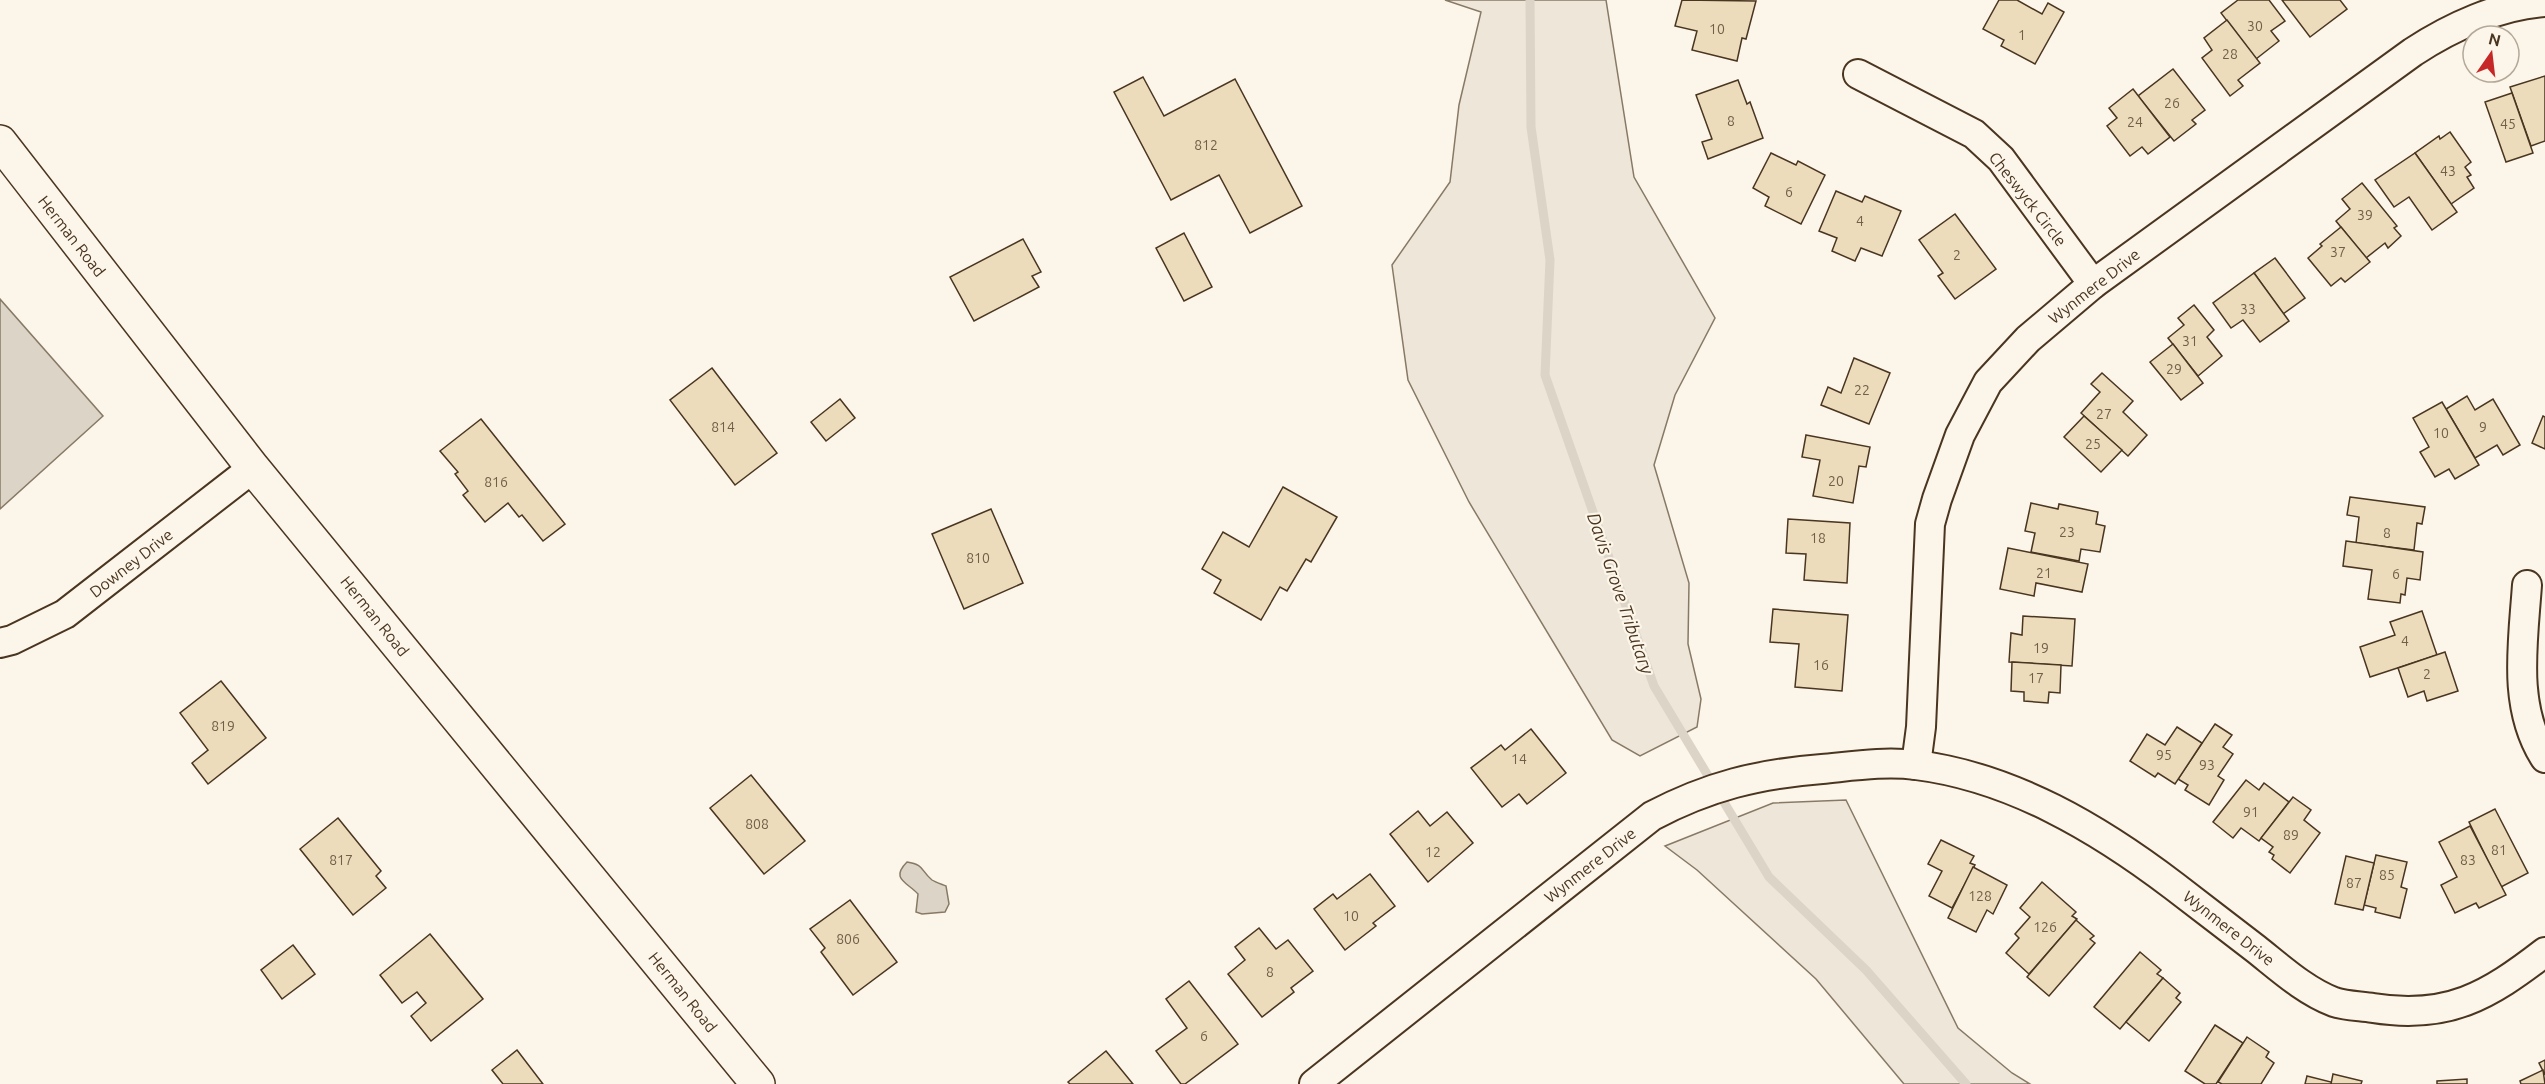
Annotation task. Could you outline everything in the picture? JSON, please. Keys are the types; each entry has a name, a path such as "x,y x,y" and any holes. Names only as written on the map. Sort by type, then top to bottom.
{"street":[{"name":"Wynmere Drive","path":"1916,765 1921,727 1930,524 1960,435 1988,382 2028,339 2093,284 2434,38 2515,7 2545,3"},
{"name":"Cheswyck Circle","path":"1858,74 1974,134 2001,159 2093,284"},
{"name":"Herman Road","path":"0,142 254,468 758,1084"},
{"name":"Downey Drive","path":"0,643 12,640 65,614 254,468"},
{"path":"2527,585 2522,666 2525,711 2535,742 2545,758"},
{"name":"Wynmere Drive","path":"1314,1084 1640,825 1661,812 1714,788 1810,770 1880,764 1916,765 1999,786 2046,806 2100,833 2171,884 2293,978 2336,1002 2396,1012 2427,1011 2458,1004 2489,992 2510,979 2545,951"}],"shaded area":[{"path":"1445,0 1606,0 1634,177 1715,318 1675,395 1654,465 1689,583 1688,644 1701,699 1697,727 1640,756 1612,740 1469,502 1408,380 1392,265 1450,182 1459,105 1481,12"},
{"path":"0,299 103,416 0,509"},
{"path":"1846,800 1958,1028 2012,1073 2030,1084 1904,1084 1816,979 1697,870 1665,846 1773,803"},
{"path":"907,862 920,866 932,880 946,886 949,904 945,912 922,914 916,912 918,894 900,876"}],"building":[{"path":"1682,0 1756,1 1746,39 1742,38 1737,61 1692,50 1697,31 1675,26"},
{"path":"1999,0 2017,0 2042,14 2048,3 2064,12 2035,64 2001,46 2004,40 1983,29"},
{"path":"2238,0 2269,0 2285,21 2271,31 2279,41 2256,59 2221,13"},
{"path":"2282,0 2340,0 2347,9 2310,37"},
{"path":"2227,20 2260,63 2238,80 2243,86 2230,96 2202,58 2212,50 2204,38"},
{"path":"2173,69 2205,110 2192,120 2196,124 2174,141 2138,96"},
{"path":"2545,76 2545,141 2531,146 2510,87"},
{"path":"1143,77 1164,116 1235,79 1302,206 1250,233 1219,175 1171,200 1114,92"},
{"path":"1738,80 1747,104 1750,102 1763,138 1708,159 1702,142 1712,139 1696,95"},
{"path":"2133,89 2170,137 2148,154 2142,147 2130,156 2107,126 2117,118 2109,108"},
{"path":"2512,93 2533,153 2506,162 2485,102"},
{"path":"2450,132 2471,162 2465,167 2471,175 2467,177 2474,188 2451,204 2415,153 2439,136 2440,139"},
{"path":"1771,153 1796,165 1798,161 1825,175 1801,224 1765,206 1769,197 1753,188"},
{"path":"2415,153 2457,212 2432,230 2409,197 2394,207 2375,180"},
{"path":"2362,183 2397,226 2394,228 2401,236 2388,248 2385,243 2366,258 2336,221 2350,209 2342,199"},
{"path":"1836,191 1862,202 1865,196 1901,211 1882,256 1861,248 1855,261 1832,251 1837,238 1819,231"},
{"path":"1955,214 1996,269 1955,299 1938,276 1943,273 1919,240"},
{"path":"2341,227 2370,262 2345,282 2341,278 2331,286 2308,258 2322,246 2320,244"},
{"path":"1184,233 1212,287 1184,301 1156,248"},
{"path":"1023,239 1041,272 1032,276 1039,287 974,321 950,277"},
{"path":"2275,258 2305,298 2283,314 2254,273"},
{"path":"2254,273 2289,321 2260,342 2243,320 2231,328 2213,303"},
{"path":"2194,305 2214,330 2207,337 2222,356 2198,376 2168,338 2184,325 2178,318"},
{"path":"2173,344 2203,383 2181,400 2150,362"},
{"path":"1854,358 1890,373 1869,424 1821,405 1828,387 1841,393"},
{"path":"712,368 777,453 735,485 670,400"},
{"path":"2102,373 2133,401 2123,412 2147,435 2128,456 2081,413 2100,392 2091,384"},
{"path":"2467,396 2475,410 2493,399 2520,445 2503,455 2497,445 2475,458 2446,409"},
{"path":"840,399 855,418 826,441 811,422"},
{"path":"2442,402 2479,465 2455,479 2449,469 2435,477 2420,452 2429,447 2413,418"},
{"path":"2084,416 2122,450 2101,472 2064,437"},
{"path":"2543,416 2545,417 2545,449 2532,443"},
{"path":"481,419 565,524 543,541 522,515 519,517 508,503 485,522 463,495 468,491 455,474 458,472 440,451"},
{"path":"1806,435 1870,447 1866,467 1859,466 1853,503 1813,496 1820,460 1802,457"},
{"path":"1283,487 1337,517 1311,562 1306,559 1287,591 1280,587 1261,620 1214,593 1221,580 1202,569 1223,532 1249,547"},
{"path":"2350,497 2425,507 2422,524 2417,523 2414,550 2356,543 2359,517 2347,515"},
{"path":"2031,503 2058,509 2059,504 2098,512 2096,524 2105,526 2100,552 2081,549 2079,561 2031,552 2035,533 2025,531"},
{"path":"991,509 1023,583 964,609 932,534"},
{"path":"1788,519 1850,523 1847,583 1804,580 1806,554 1786,553"},
{"path":"2346,541 2423,552 2420,580 2407,578 2405,595 2401,594 2400,603 2368,599 2372,570 2343,566"},
{"path":"2008,548 2088,564 2082,592 2036,583 2034,596 2000,589"},
{"path":"1773,609 1848,615 1842,691 1795,687 1799,644 1770,642"},
{"path":"2422,611 2437,655 2370,677 2360,647 2395,635 2390,622"},
{"path":"2023,616 2075,619 2072,666 2009,662 2011,633 2022,635"},
{"path":"2445,652 2458,691 2427,701 2424,691 2408,697 2398,668"},
{"path":"2012,662 2061,665 2060,693 2049,692 2048,703 2024,701 2024,692 2011,691"},
{"path":"221,681 266,738 208,784 192,763 208,750 180,713"},
{"path":"2215,724 2232,735 2223,747 2233,754 2218,776 2224,780 2209,805 2185,790 2188,785 2178,779"},
{"path":"2177,727 2202,743 2175,784 2158,773 2155,777 2130,761 2147,734 2165,745"},
{"path":"1531,729 1566,773 1527,804 1519,794 1502,807 1471,768 1501,745 1505,750"},
{"path":"751,775 805,841 764,874 710,808"},
{"path":"2246,780 2259,790 2264,783 2289,802 2259,841 2241,828 2233,838 2213,822"},
{"path":"2293,797 2311,810 2304,820 2320,833 2290,873 2272,859 2274,855 2269,852 2273,847 2261,838"},
{"path":"2495,809 2528,873 2501,887 2469,822"},
{"path":"1418,811 1430,826 1447,812 1473,843 1428,882 1390,834"},
{"path":"338,818 381,871 376,876 386,888 353,915 300,849"},
{"path":"2470,826 2506,895 2479,908 2476,903 2455,913 2441,885 2457,877 2439,842"},
{"path":"1941,840 1974,856 1970,863 1975,865 1952,908 1929,896 1942,871 1928,864"},
{"path":"2376,855 2407,862 2401,887 2407,889 2400,918 2375,912 2376,908 2364,905"},
{"path":"2346,856 2374,863 2363,910 2335,904"},
{"path":"1973,867 2007,885 1993,914 1987,910 1976,932 1948,918"},
{"path":"1370,874 1395,906 1373,923 1376,926 1345,950 1314,909 1333,894 1337,899"},
{"path":"2042,882 2076,912 2072,916 2077,919 2029,974 2006,953 2019,938 2015,934 2030,917 2020,908"},
{"path":"850,900 897,962 853,995 821,952 825,948 810,929"},
{"path":"2076,920 2094,936 2090,939 2095,943 2049,996 2027,977"},
{"path":"1259,928 1276,949 1288,940 1313,971 1291,988 1294,992 1262,1017 1228,974 1245,960 1235,947"},
{"path":"430,934 483,999 431,1041 411,1016 426,1003 417,992 402,1003 380,975"},
{"path":"293,945 315,974 282,999 261,970"},
{"path":"2140,952 2161,970 2157,974 2163,978 2120,1029 2094,1007"},
{"path":"2163,978 2180,993 2176,998 2181,1002 2149,1041 2126,1022"},
{"path":"1189,981 1238,1044 1185,1084 1181,1084 1156,1051 1187,1028 1166,999"},
{"path":"2215,1025 2243,1043 2216,1084 2205,1084 2185,1071"},
{"path":"2247,1037 2269,1052 2266,1057 2274,1063 2261,1084 2222,1084 2218,1082"},
{"path":"517,1050 543,1084 503,1084 492,1070"},
{"path":"1106,1051 1133,1084 1070,1084 1068,1082"},
{"path":"2545,1060 2545,1075 2539,1063"},
{"path":"2543,1070 2545,1084 2521,1084 2520,1081"},
{"path":"2333,1074 2362,1081 2361,1084 2331,1084"},
{"path":"2307,1076 2331,1082 2331,1084 2305,1084"},
{"path":"2467,1079 2467,1084 2437,1084 2437,1081"}],"waterway":[{"name":"Davis Grove Tributary","path":"1530,0 1531,127 1550,260 1545,375 1654,686 1769,877 1866,970 1966,1084"}]}
